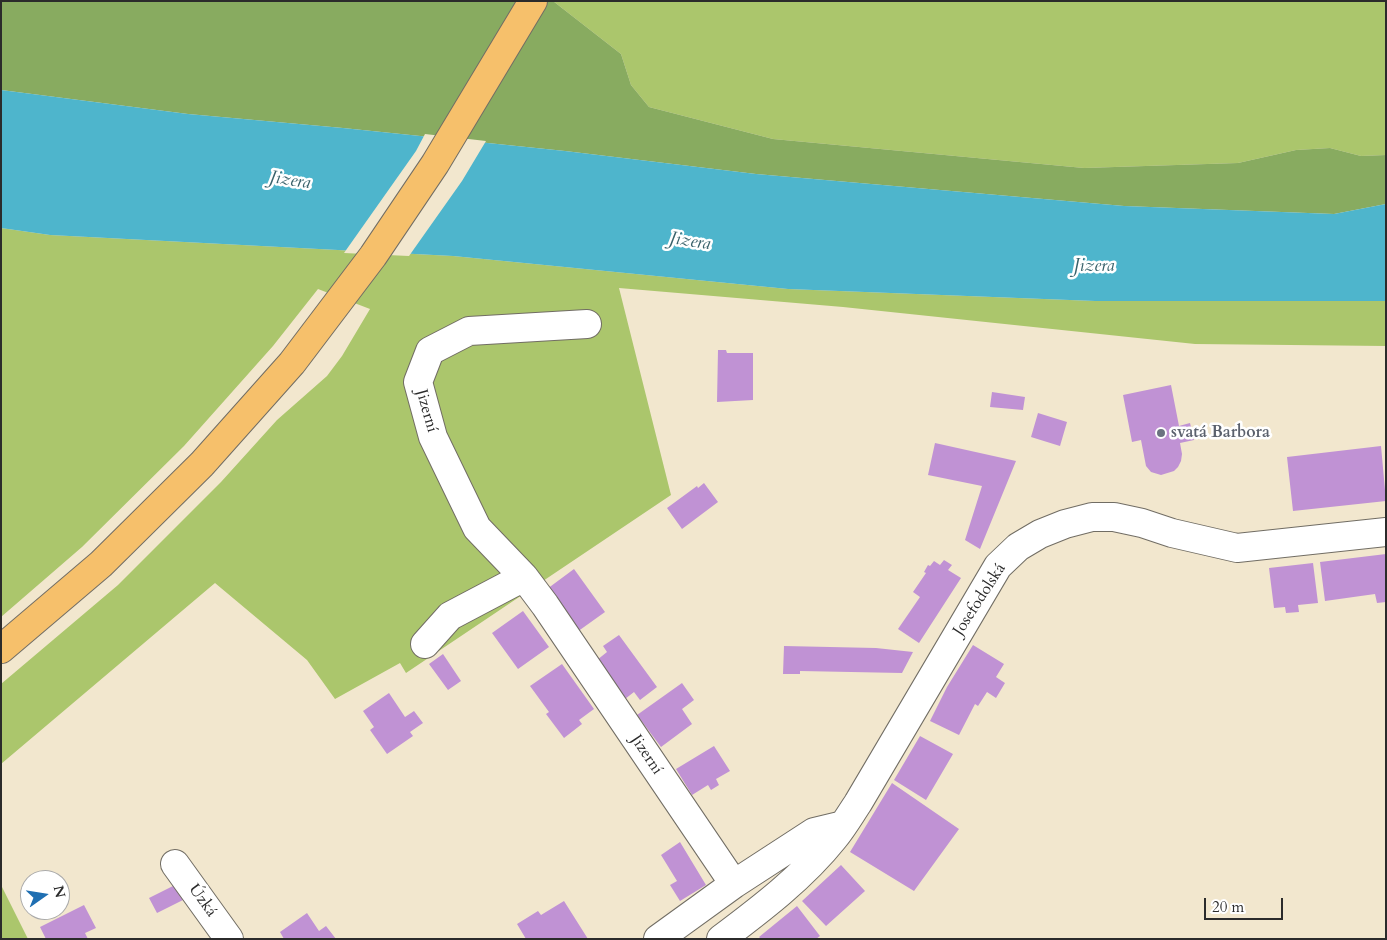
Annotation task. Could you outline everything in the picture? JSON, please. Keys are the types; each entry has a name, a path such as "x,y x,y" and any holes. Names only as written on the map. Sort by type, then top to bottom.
{"main road":[{"path":"1,649 101,564 202,464 292,363 373,256 435,164 533,1"}],"street":[{"name":"Jizerní","path":"587,324 469,332 430,351 418,382 433,438 477,528 524,577 545,605 734,884"},
{"name":"Josefodolská","path":"721,939 792,881 821,852 843,825 998,566 1018,547 1040,534 1065,524 1092,518 1114,517 1237,548 1386,532"},
{"path":"425,644 450,616 524,577"},
{"path":"658,939 734,884 814,832 843,825"},
{"name":"Úzká","path":"175,864 229,939"}],"green space":[{"path":"1,1 553,1 621,54 631,85 649,107 773,139 1084,168 1238,163 1296,150 1330,148 1361,156 1386,155 1386,204 1334,214 1124,206 756,174 565,151 188,114 1,90"},
{"path":"553,1 1386,1 1386,155 1361,156 1330,148 1296,150 1238,163 1084,168 773,139 649,107 631,85 621,54"},
{"path":"1,228 50,235 453,256 788,289 1095,301 1386,301 1386,346 1195,344 843,307 619,288 671,495 406,673 400,663 335,699 307,660 215,583 1,764 1,684 118,585 221,482 277,420 327,376 342,356 370,309 318,289 273,346 184,446 82,547 1,617"},
{"path":"1,885 28,939 1,939"}],"water":[{"name":"Jizera","path":"1,90 188,114 565,151 756,174 1124,206 1334,214 1386,204 1386,301 1095,301 788,289 453,256 50,235 1,228"}],"pier":[{"path":"425,134 486,141 462,181 409,256 344,253 416,151"}],"building":[{"path":"718,350 726,350 727,353 753,353 753,400 717,402"},
{"name":"svatá Barbora","path":"1171,385 1179,426 1190,423 1194,440 1180,443 1182,454 1178,467 1174,471 1161,475 1151,472 1146,466 1141,440 1132,442 1123,395"},
{"path":"992,392 1025,397 1023,410 990,407"},
{"path":"1038,413 1067,422 1060,446 1031,437"},
{"path":"935,443 1016,461 980,549 965,540 982,486 928,475"},
{"path":"1381,446 1386,501 1293,511 1287,457"},
{"path":"704,483 718,502 682,529 667,508"},
{"path":"1386,554 1386,602 1377,603 1375,594 1325,601 1320,562"},
{"path":"944,560 952,565 948,570 961,578 919,643 898,629 920,597 913,592 926,573 924,572 928,565 930,566 934,561 940,565"},
{"path":"1313,563 1318,603 1298,605 1299,612 1286,613 1285,607 1274,608 1269,568"},
{"path":"574,569 605,612 577,632 547,589"},
{"path":"523,611 549,647 518,669 492,633"},
{"path":"619,635 657,687 640,700 634,692 625,699 597,660 607,652 603,646"},
{"path":"973,645 1004,664 996,677 1005,683 996,698 987,692 978,706 975,704 959,735 930,721 947,687"},
{"path":"784,646 876,648 913,652 902,673 800,671 800,674 783,674"},
{"path":"443,654 461,681 448,690 429,664"},
{"path":"562,664 594,709 579,720 582,724 564,738 546,714 549,712 530,686"},
{"path":"682,683 694,700 682,709 692,724 661,747 637,715"},
{"path":"389,693 405,717 414,711 423,723 410,732 413,736 387,754 370,730 374,727 363,711"},
{"path":"920,736 953,754 926,800 894,780"},
{"path":"714,746 730,771 716,779 719,785 711,790 708,785 692,795 676,769"},
{"path":"892,783 959,829 914,891 850,852"},
{"path":"680,842 706,885 680,901 670,885 677,881 661,855"},
{"path":"841,865 865,891 826,926 802,901"},
{"path":"175,885 183,900 157,913 149,898"},
{"path":"564,901 588,939 526,939 517,924 538,911 541,915"},
{"path":"84,905 96,928 85,933 88,939 46,939 40,927 54,920 70,920 70,912"},
{"path":"797,906 820,936 816,939 761,939 759,937"},
{"path":"307,913 319,931 326,926 336,939 284,939 280,932"}],"place":[{"name":"svatá Barbora","path":"1161,433"}]}
